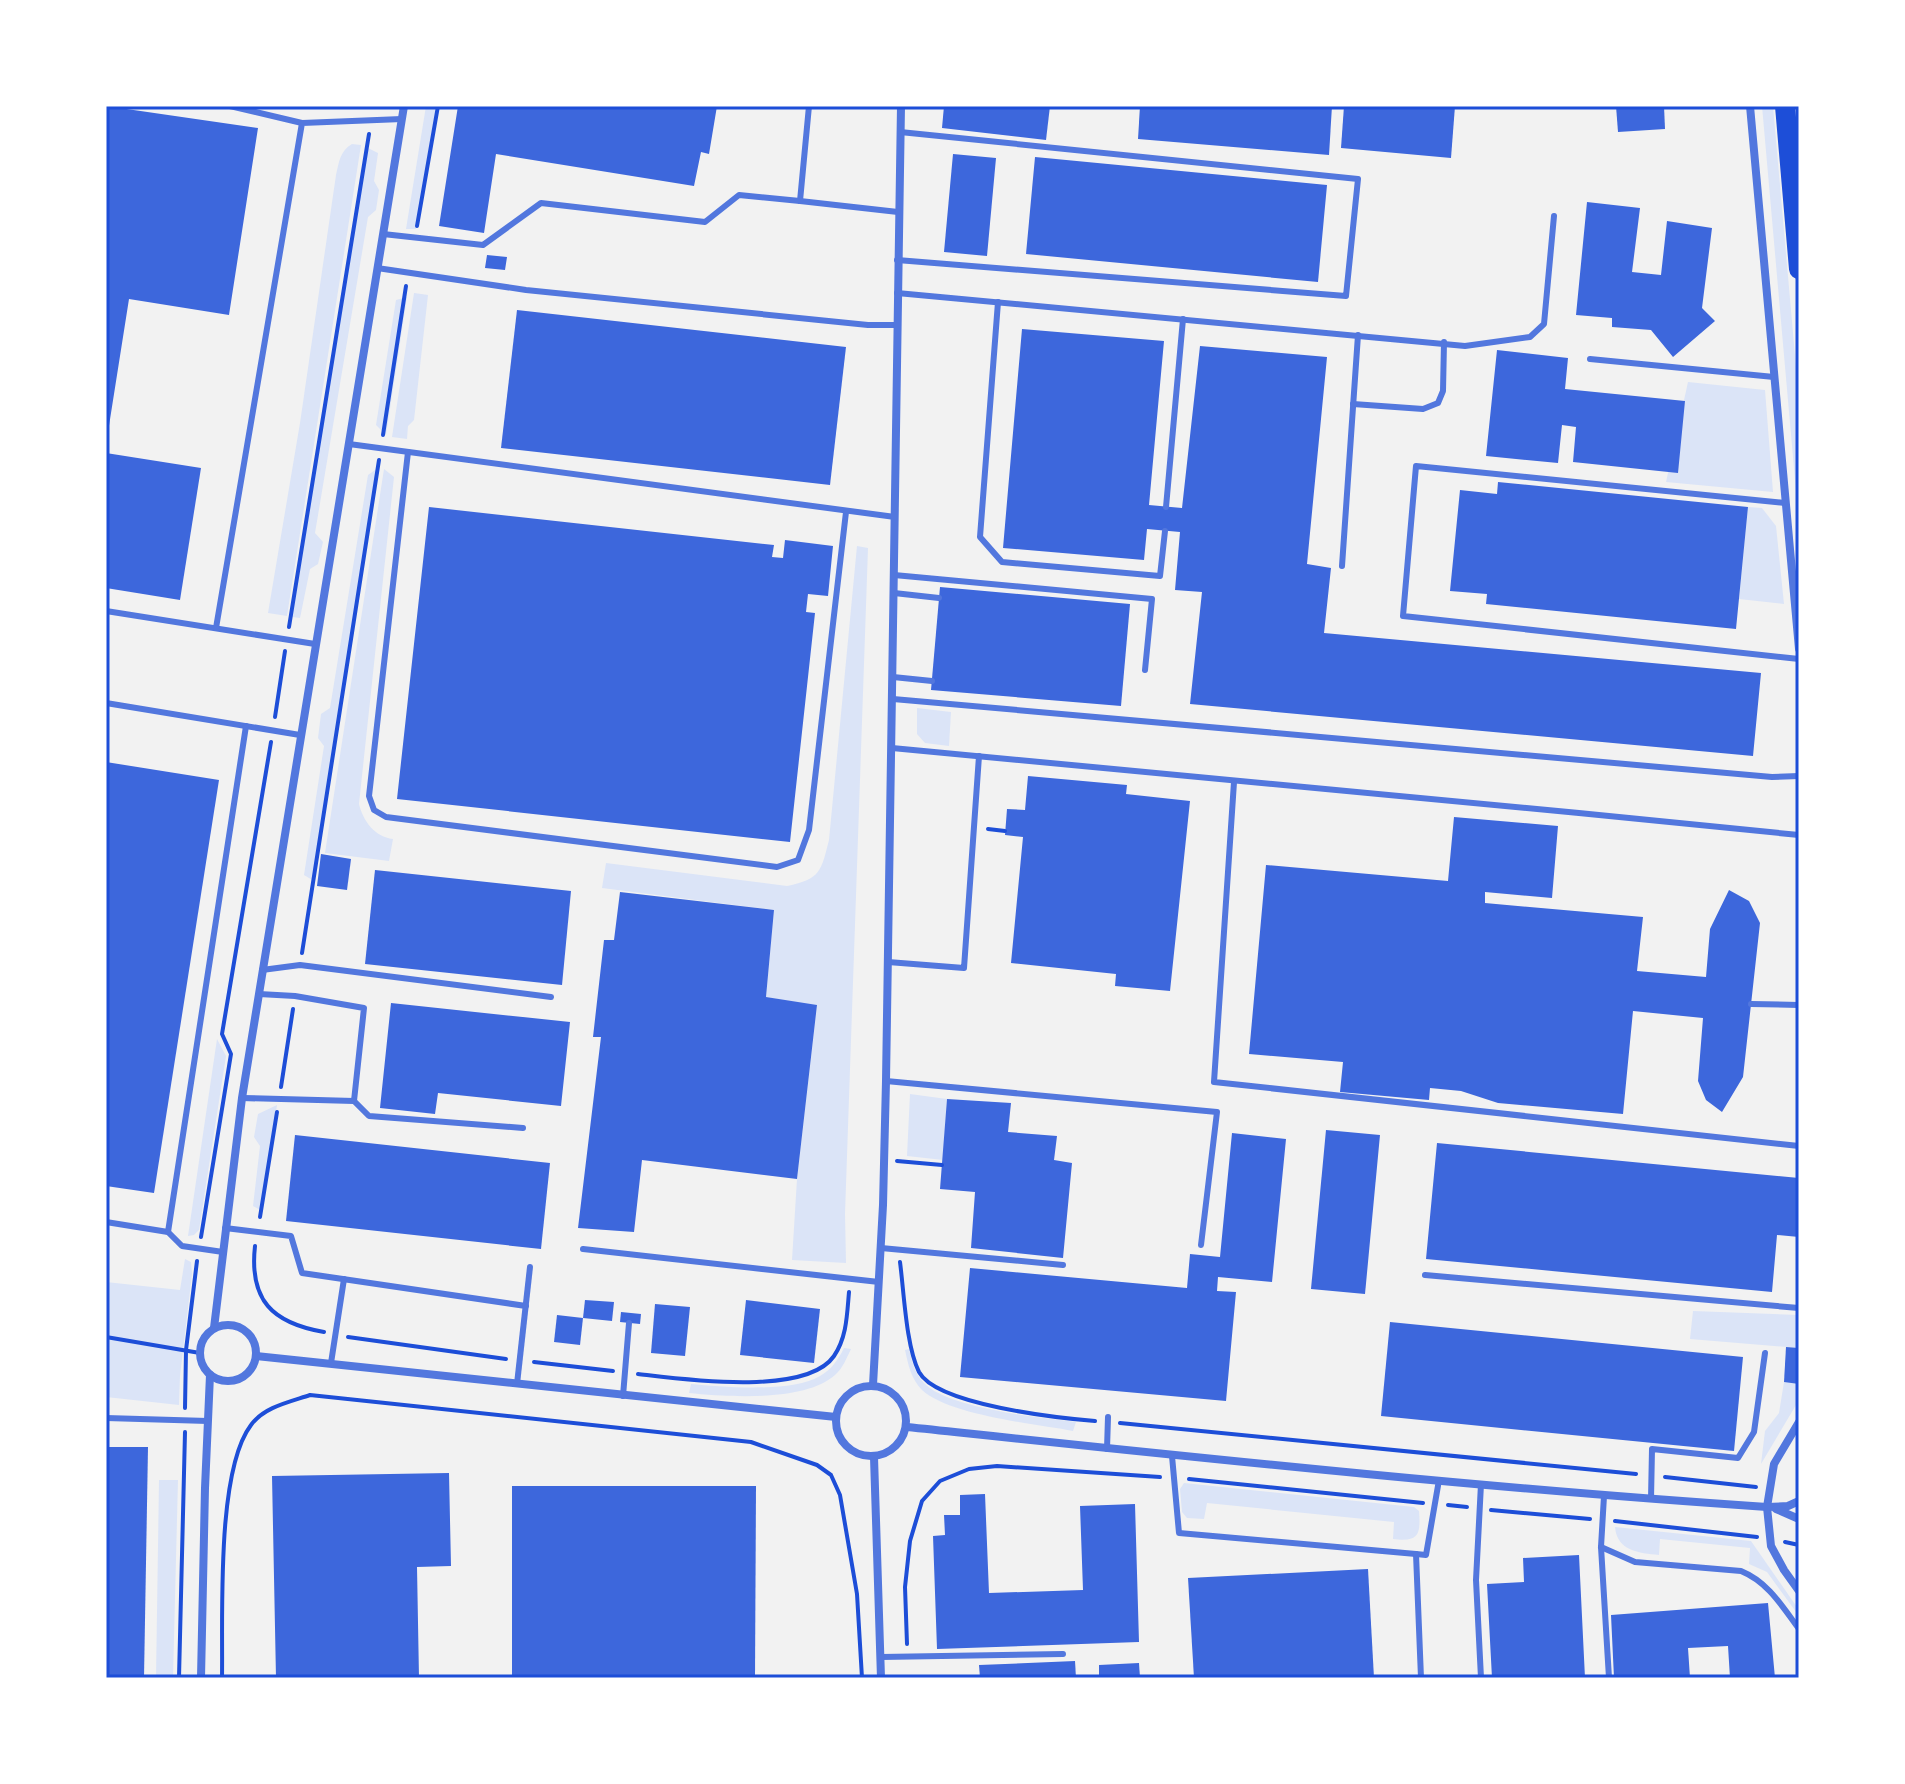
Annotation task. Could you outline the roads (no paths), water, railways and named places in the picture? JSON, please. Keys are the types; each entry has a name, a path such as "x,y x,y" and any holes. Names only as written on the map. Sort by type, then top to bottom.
{"main road":[{"path":"1785,106 1799,269"}],"street":[{"path":"214,1328 231,1325 247,1332 256,1347 250,1371 235,1380 227,1381 210,1375 200,1353 204,1339 214,1328 242,1098 404,106"},
{"path":"873,1385 886,1081 901,106"},
{"path":"1750,106 1799,649"},
{"path":"256,1356 836,1417"},
{"path":"201,1678 210,1375"},
{"path":"873,1385 885,1388 903,1404 907,1415 907,1427 899,1444 884,1455 874,1457 864,1456 846,1446 840,1438 836,1417 844,1398 862,1386 873,1385"},
{"path":"1799,1422 1774,1464 1767,1507 1770,1540 1784,1570 1799,1591"},
{"path":"907,1427 1172,1456 1604,1496 1767,1507 1788,1506 1799,1501"},
{"path":"874,1457 881,1678"},
{"path":"1767,1507 1799,1519"}],"lane":[{"path":"230,106 302,123 402,119"},
{"path":"800,201 809,106"},
{"path":"216,628 302,123"},
{"path":"897,260 1346,296 1358,179 900,132"},
{"path":"383,234 483,245 541,203 705,222 739,195 898,212"},
{"path":"897,293 1465,346 1530,337 1544,324 1554,216"},
{"path":"377,268 526,290 868,325 896,325"},
{"path":"998,302 980,537 1002,562 1160,576 1165,531"},
{"path":"1166,507 1183,319"},
{"path":"1342,566 1358,335"},
{"path":"1353,404 1423,409 1438,403 1443,391 1444,342"},
{"path":"1590,359 1774,377"},
{"path":"349,444 895,517"},
{"path":"408,452 369,796 374,810 386,817 777,867 798,860 809,830 846,512"},
{"path":"1785,503 1416,466 1403,616 1799,659"},
{"path":"894,575 1152,599 1145,670"},
{"path":"894,593 939,598"},
{"path":"106,611 315,644"},
{"path":"893,677 932,681"},
{"path":"893,699 1772,777 1799,776"},
{"path":"106,703 300,735"},
{"path":"168,1232 246,726"},
{"path":"892,748 1799,835"},
{"path":"888,962 964,968 979,756"},
{"path":"1234,782 1214,1082 1799,1146"},
{"path":"262,970 300,965 551,997"},
{"path":"259,994 295,996 364,1008 354,1101"},
{"path":"1751,1004 1799,1005"},
{"path":"886,1081 1217,1112 1201,1245"},
{"path":"242,1098 354,1101 369,1116 523,1128"},
{"path":"106,1222 168,1232 182,1246 223,1252"},
{"path":"225,1228 291,1236 302,1273 526,1306"},
{"path":"881,1248 1063,1265"},
{"path":"583,1249 879,1282"},
{"path":"517,1384 530,1267"},
{"path":"1425,1275 1799,1308"},
{"path":"331,1363 344,1279"},
{"path":"623,1396 629,1323"},
{"path":"1651,1499 1652,1449 1738,1458 1754,1432 1765,1353"},
{"path":"106,1418 208,1421"},
{"path":"1107,1449 1108,1419"},
{"path":"1172,1456 1179,1533 1426,1555 1439,1480"},
{"path":"1481,1484 1476,1580 1481,1678"},
{"path":"1604,1496 1601,1547 1609,1678"},
{"path":"1601,1547 1635,1562 1741,1571 1754,1576 1767,1586 1799,1629"},
{"path":"1416,1554 1421,1678"},
{"path":"881,1657 1063,1654"}]}
